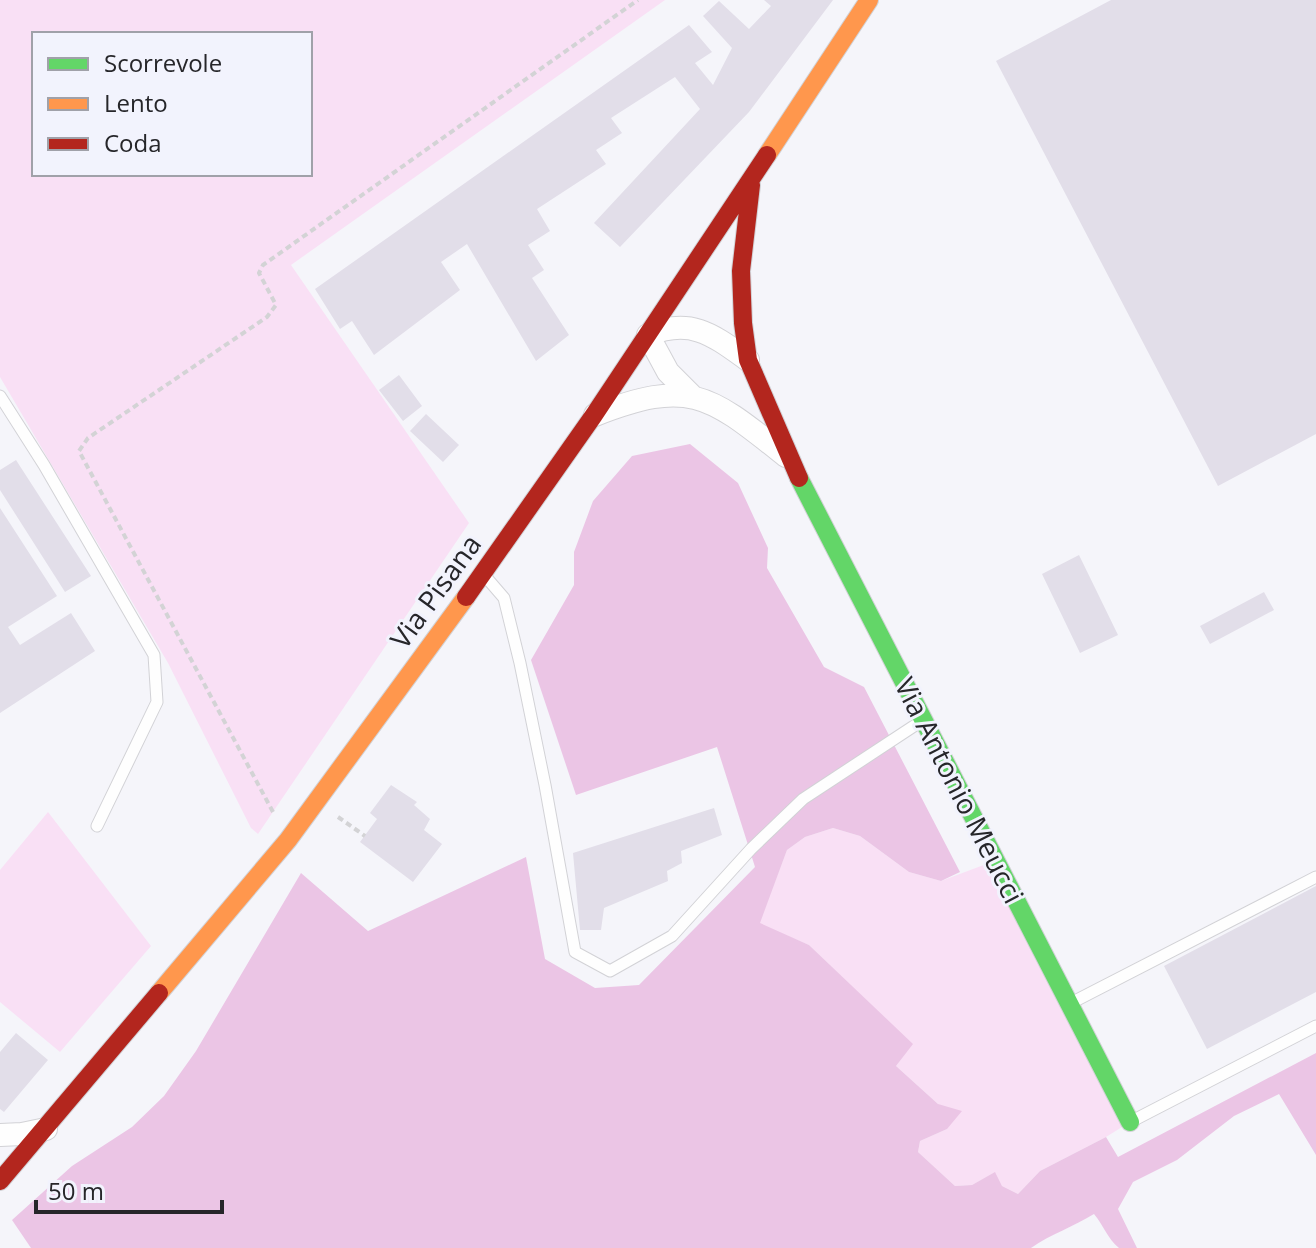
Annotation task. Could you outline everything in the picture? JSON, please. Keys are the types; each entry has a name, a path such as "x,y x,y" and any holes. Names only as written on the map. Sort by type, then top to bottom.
{"main road":[{"name":"Via Pisana","path":"0,1181 288,840 483,574 594,415 869,0"},
{"name":"Via Antonio Meucci","path":"752,178 741,271 748,360 789,458 1130,1122"}],"street":[{"path":"648,335 672,326 698,331 717,338 748,360"},
{"name":"Via Antonio Meucci","path":"648,335 668,372 691,395 731,414 789,458"},
{"name":"Via Antonio Meucci","path":"594,415 655,395 691,395"},
{"path":"0,1135 47,1129"}],"lane":[{"path":"0,396 44,465 154,655 157,702 97,826"},
{"path":"483,574 504,598 520,663 575,952 610,971 672,936 751,849 803,799 924,720"},
{"path":"1070,1003 1316,877"},
{"path":"1130,1122 1316,1026"}],"path":[{"path":"288,840 79,451 88,438 267,317 276,305 259,273 263,265 638,0"}],"shaded area":[{"path":"0,0 665,0 291,265 469,523 258,834 251,828 168,663 0,377"},
{"path":"690,444 738,483 768,548 767,568 824,667 864,687 960,872 941,881 909,872 860,836 833,828 805,837 787,850 760,923 809,945 913,1044 896,1066 938,1104 962,1111 947,1129 920,1141 918,1152 955,1186 972,1185 995,1172 1002,1186 1018,1194 1040,1171 1106,1137 1118,1157 1316,1053 1316,1155 1279,1094 1234,1116 1177,1160 1133,1182 1118,1209 1137,1248 1119,1248 1094,1214 1031,1248 31,1248 12,1220 72,1166 132,1127 164,1096 196,1051 301,873 368,931 526,857 545,959 595,988 639,985 755,867 717,747 576,795 531,660 574,585 574,552 593,501 632,456"},
{"path":"48,812 151,946 60,1052 0,1002 0,870"},
{"path":"833,828 860,836 909,872 941,881 997,860 1130,1122 1040,1171 1018,1194 1002,1186 994,1173 972,1185 955,1186 918,1152 920,1141 947,1129 938,1104 896,1066 912,1044 809,945 759,924 787,850 805,837"}],"building":[{"path":"764,0 833,0 749,112 620,247 594,223 700,109 675,77 611,118 622,133 596,150 606,164 537,209 550,231 528,245 544,270 532,278 569,335 536,361 467,244 441,262 460,290 374,355 352,321 340,329 315,289 689,25 712,52 695,63 713,85 732,48 703,16 719,1 749,29 771,6"},
{"path":"1111,0 1316,0 1316,434 1218,486 996,61"},
{"path":"399,375 422,406 403,421 379,390"},
{"path":"426,414 459,445 443,462 410,431"},
{"path":"16,460 91,576 65,592 0,490 0,470"},
{"path":"0,508 57,596 8,627 20,645 71,613 95,651 0,713"},
{"path":"1079,555 1118,635 1080,653 1042,574"},
{"path":"1264,592 1274,610 1210,644 1200,626"},
{"path":"391,785 417,802 414,805 430,819 424,830 442,844 413,882 360,842 377,819 370,813"},
{"path":"714,808 722,835 681,851 682,863 667,871 668,881 604,908 601,930 580,930 573,853"},
{"path":"1316,886 1316,992 1207,1049 1164,966"},
{"path":"16,1033 48,1060 4,1112 0,1109 0,1052"}],"traffic: fast":[{"path":"799,478 1130,1122"}],"traffic: slow":[{"path":"767,155 869,0"},
{"path":"159,993 288,840 466,597"}],"traffic: jam":[{"path":"466,597 594,415 767,155"},
{"path":"751,185 741,271 748,360 799,478"},
{"path":"0,1181 159,993"}]}
